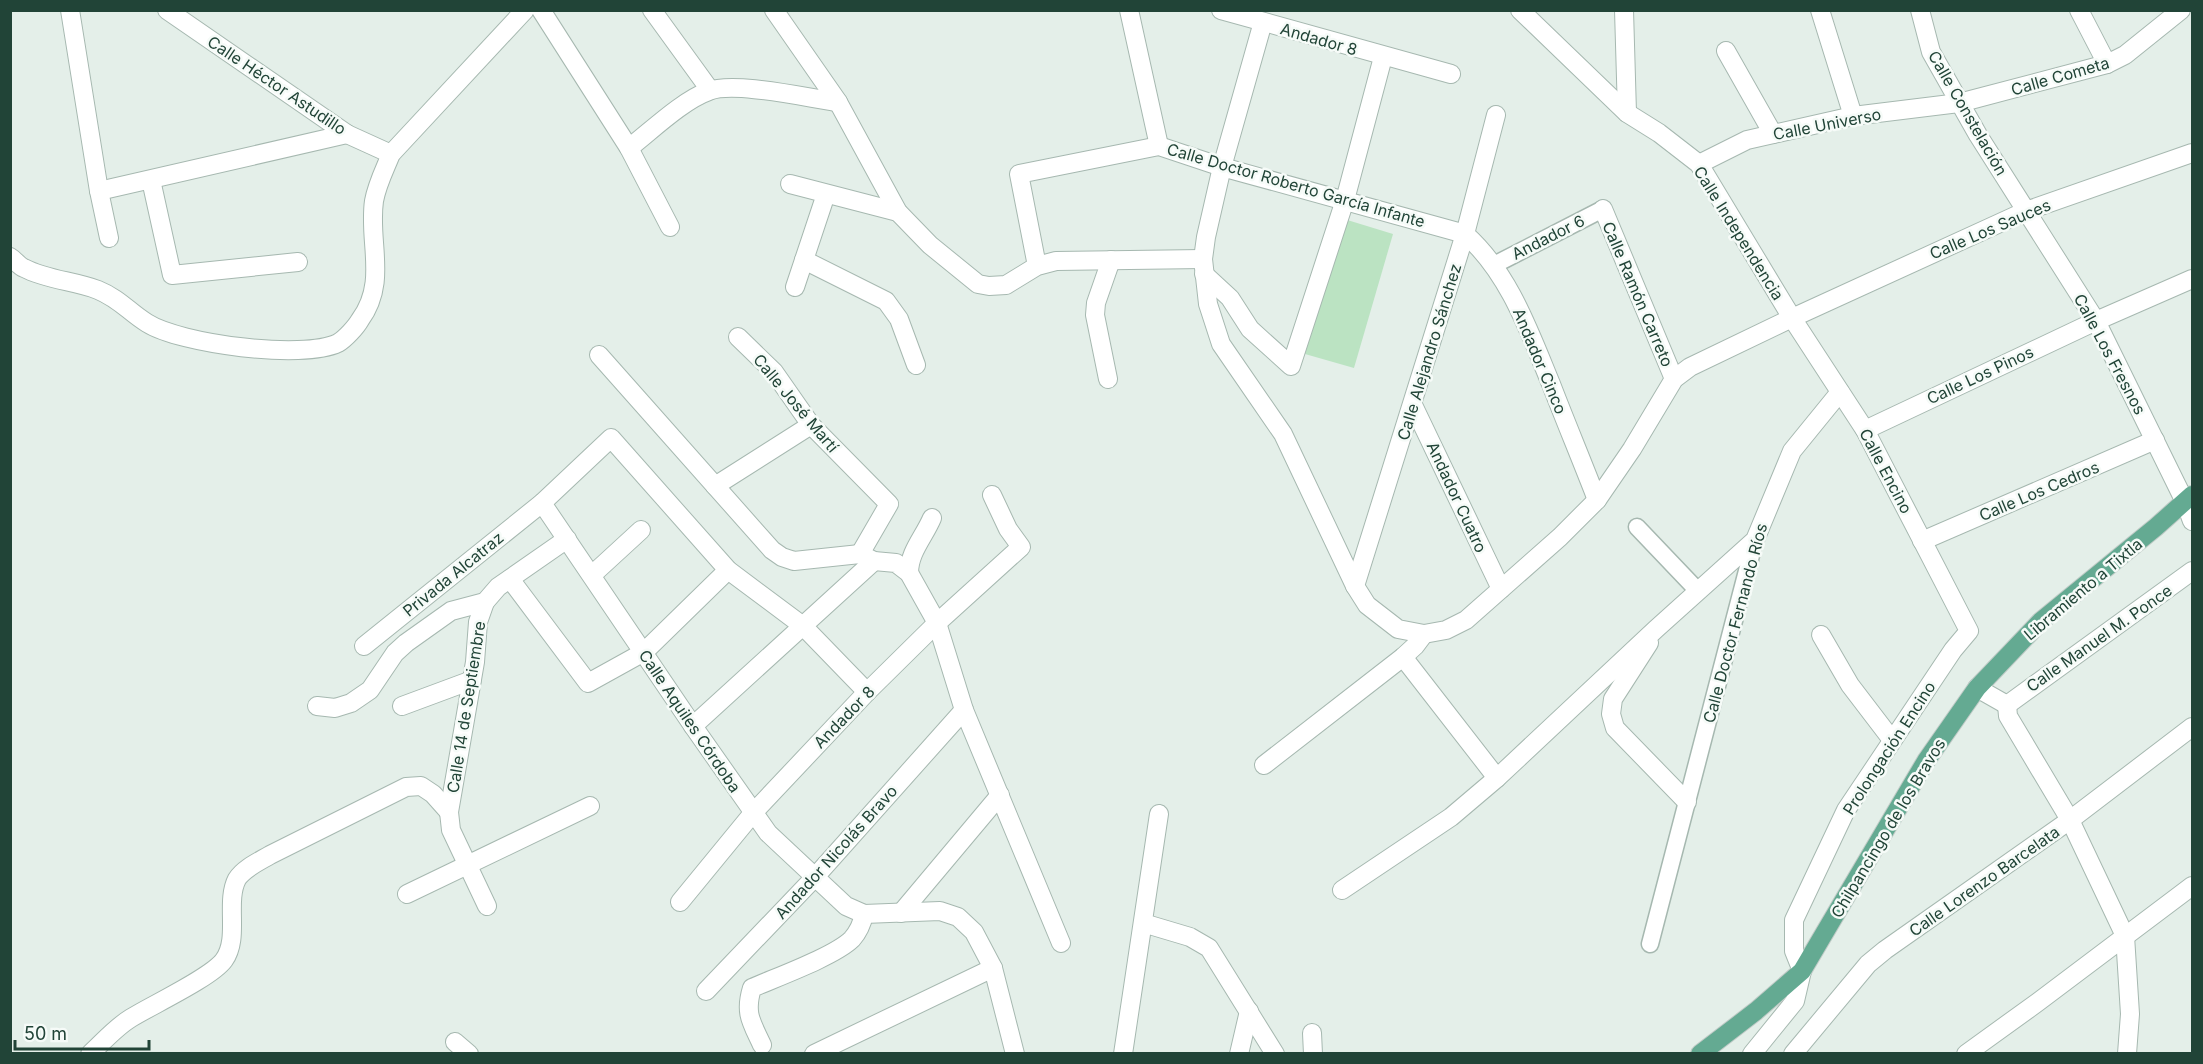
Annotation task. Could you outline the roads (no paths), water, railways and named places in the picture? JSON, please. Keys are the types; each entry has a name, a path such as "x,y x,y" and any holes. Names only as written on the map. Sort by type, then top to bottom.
{"main road":[{"name":"Libramiento a Tixtla","path":"1977,688 2041,621 2189,498"},
{"name":"Chilpancingo de los Bravos","path":"1802,971 1926,761 1977,688"},
{"path":"1700,1053 1756,1011 1802,971"}],"street":[{"path":"70,10 99,191 110,238"},
{"name":"Calle Héctor Astudillo","path":"167,10 347,134 391,154"},
{"path":"10,257 23,268 99,291 124,304 147,324 186,339 269,350 311,350 339,342 361,320 373,292 377,266 373,240 374,201 391,154 525,10"},
{"path":"541,10 629,148 670,227"},
{"path":"652,10 710,90"},
{"path":"774,10 838,102 898,212 930,245 978,284 1006,285 1037,266 1056,261 1112,260 1203,267 1230,298 1250,329 1291,366 1345,200 1383,57"},
{"path":"1129,10 1159,146"},
{"name":"Andador 8","path":"1221,10 1450,74"},
{"name":"Calle Independencia","path":"1520,10 1627,113 1659,133 1699,164 1792,318"},
{"path":"1624,10 1627,113"},
{"path":"1820,10 1853,116"},
{"path":"2079,10 2107,64"},
{"name":"Calle Cometa","path":"1959,103 2107,64 2125,55 2181,10"},
{"name":"Calle Constelación","path":"1923,12 1931,52 1978,135 2026,211"},
{"path":"1263,22 1222,167 1203,267 1208,304 1221,344 1283,434 1366,605 1398,629 1424,634 1446,630 1466,620 1560,537 1597,500 1632,449 1674,379"},
{"path":"1726,51 1773,134"},
{"path":"629,148 696,97 710,90 730,87 838,102"},
{"name":"Calle Universo","path":"1699,164 1747,140 1853,116 1959,103"},
{"name":"Calle Alejandro Sánchez","path":"1355,586 1465,234 1496,115"},
{"path":"99,191 347,134"},
{"name":"Calle Doctor Roberto García Infante","path":"1037,266 1019,174 1159,146 1222,167 1465,234"},
{"name":"Calle Los Sauces","path":"1674,379 1690,367 1792,318 2026,211 2193,153"},
{"path":"151,180 172,275 298,262"},
{"path":"790,184 898,212"},
{"path":"795,287 826,194"},
{"name":"Andador 6","path":"1494,265 1603,209"},
{"name":"Calle Ramón Carreto","path":"1603,209 1674,379"},
{"name":"Calle Los Fresnos","path":"2026,211 2096,321 2155,440 2189,498 2193,521"},
{"name":"Andador Cinco","path":"1465,234 1482,249 1502,277 1534,344 1597,500"},
{"path":"804,260 886,302 899,319 916,364"},
{"path":"1108,379 1095,315 1096,303 1112,260"},
{"name":"Calle Los Pinos","path":"1864,430 2096,321 2193,279"},
{"name":"Calle Encino","path":"1792,318 1864,430 1969,631"},
{"name":"Calle José Martí","path":"738,337 774,372 811,425 889,504 867,558"},
{"path":"599,355 772,550 794,561 867,558 896,563 909,573 937,623 964,710 1061,944"},
{"name":"Calle Doctor Fernando Ríos","path":"1650,944 1755,540 1792,451 1840,392"},
{"name":"Andador Cuatro","path":"1413,405 1501,589"},
{"path":"715,486 811,425"},
{"name":"Privada Alcatraz","path":"364,646 542,503 611,438 728,570"},
{"name":"Calle Los Cedros","path":"1922,541 2155,440"},
{"path":"937,623 1022,547 1008,529 992,495"},
{"name":"Calle Aquiles Córdoba","path":"542,503 768,833 846,906 864,914"},
{"path":"909,573 909,559 932,518"},
{"path":"1637,527 1698,591"},
{"path":"592,575 641,530"},
{"path":"317,706 335,708 351,703 370,690 395,653 406,643 451,611 485,602 498,587 567,539"},
{"path":"1342,890 1451,816 1497,778 1755,540"},
{"path":"693,726 803,626 867,558"},
{"path":"510,579 588,683 644,652 728,570 803,626 867,692"},
{"name":"Calle Manuel M. Ponce","path":"2007,705 2193,572"},
{"name":"Calle 14 de Septiembre","path":"449,812 472,680 478,622 485,602"},
{"name":"Andador 8","path":"680,902 753,813 867,692 937,623"},
{"path":"1656,629 1636,666 1613,699 1611,714 1615,728 1687,802"},
{"name":"Prolongación Encino","path":"1802,971 1794,951 1794,920 1846,810 1953,650 1969,631"},
{"path":"1264,765 1403,657 1424,634"},
{"path":"1821,635 1850,686 1892,740"},
{"path":"1403,657 1497,778"},
{"path":"402,706 472,680"},
{"path":"1977,688 2007,705 2008,716 2070,820 2125,936 2130,1014 2127,1053"},
{"name":"Andador Nicolás Bravo","path":"706,991 815,877 964,710"},
{"name":"Calle Lorenzo Barcelata","path":"1801,1051 1868,964 2070,820 2193,728"},
{"path":"90,1053 128,1019 209,973 224,961 230,947 233,899 237,879 249,868 270,855 406,787 421,786 433,794 449,812 452,830 487,906"},
{"path":"901,913 1000,795"},
{"path":"407,894 590,806"},
{"path":"1123,1053 1159,814"},
{"path":"1966,1053 2193,886"},
{"path":"762,1045 750,1018 748,1002 753,988 836,950 851,940 860,928 864,914 940,911 957,917 974,932 993,968 1013,1052"},
{"path":"1143,923 1190,937 1209,948 1275,1053"},
{"path":"814,1053 993,968"},
{"path":"1752,1053 1795,1001 1802,971"},
{"path":"1239,1053 1249,1011"},
{"path":"1312,1033 1312,1053"}]}
